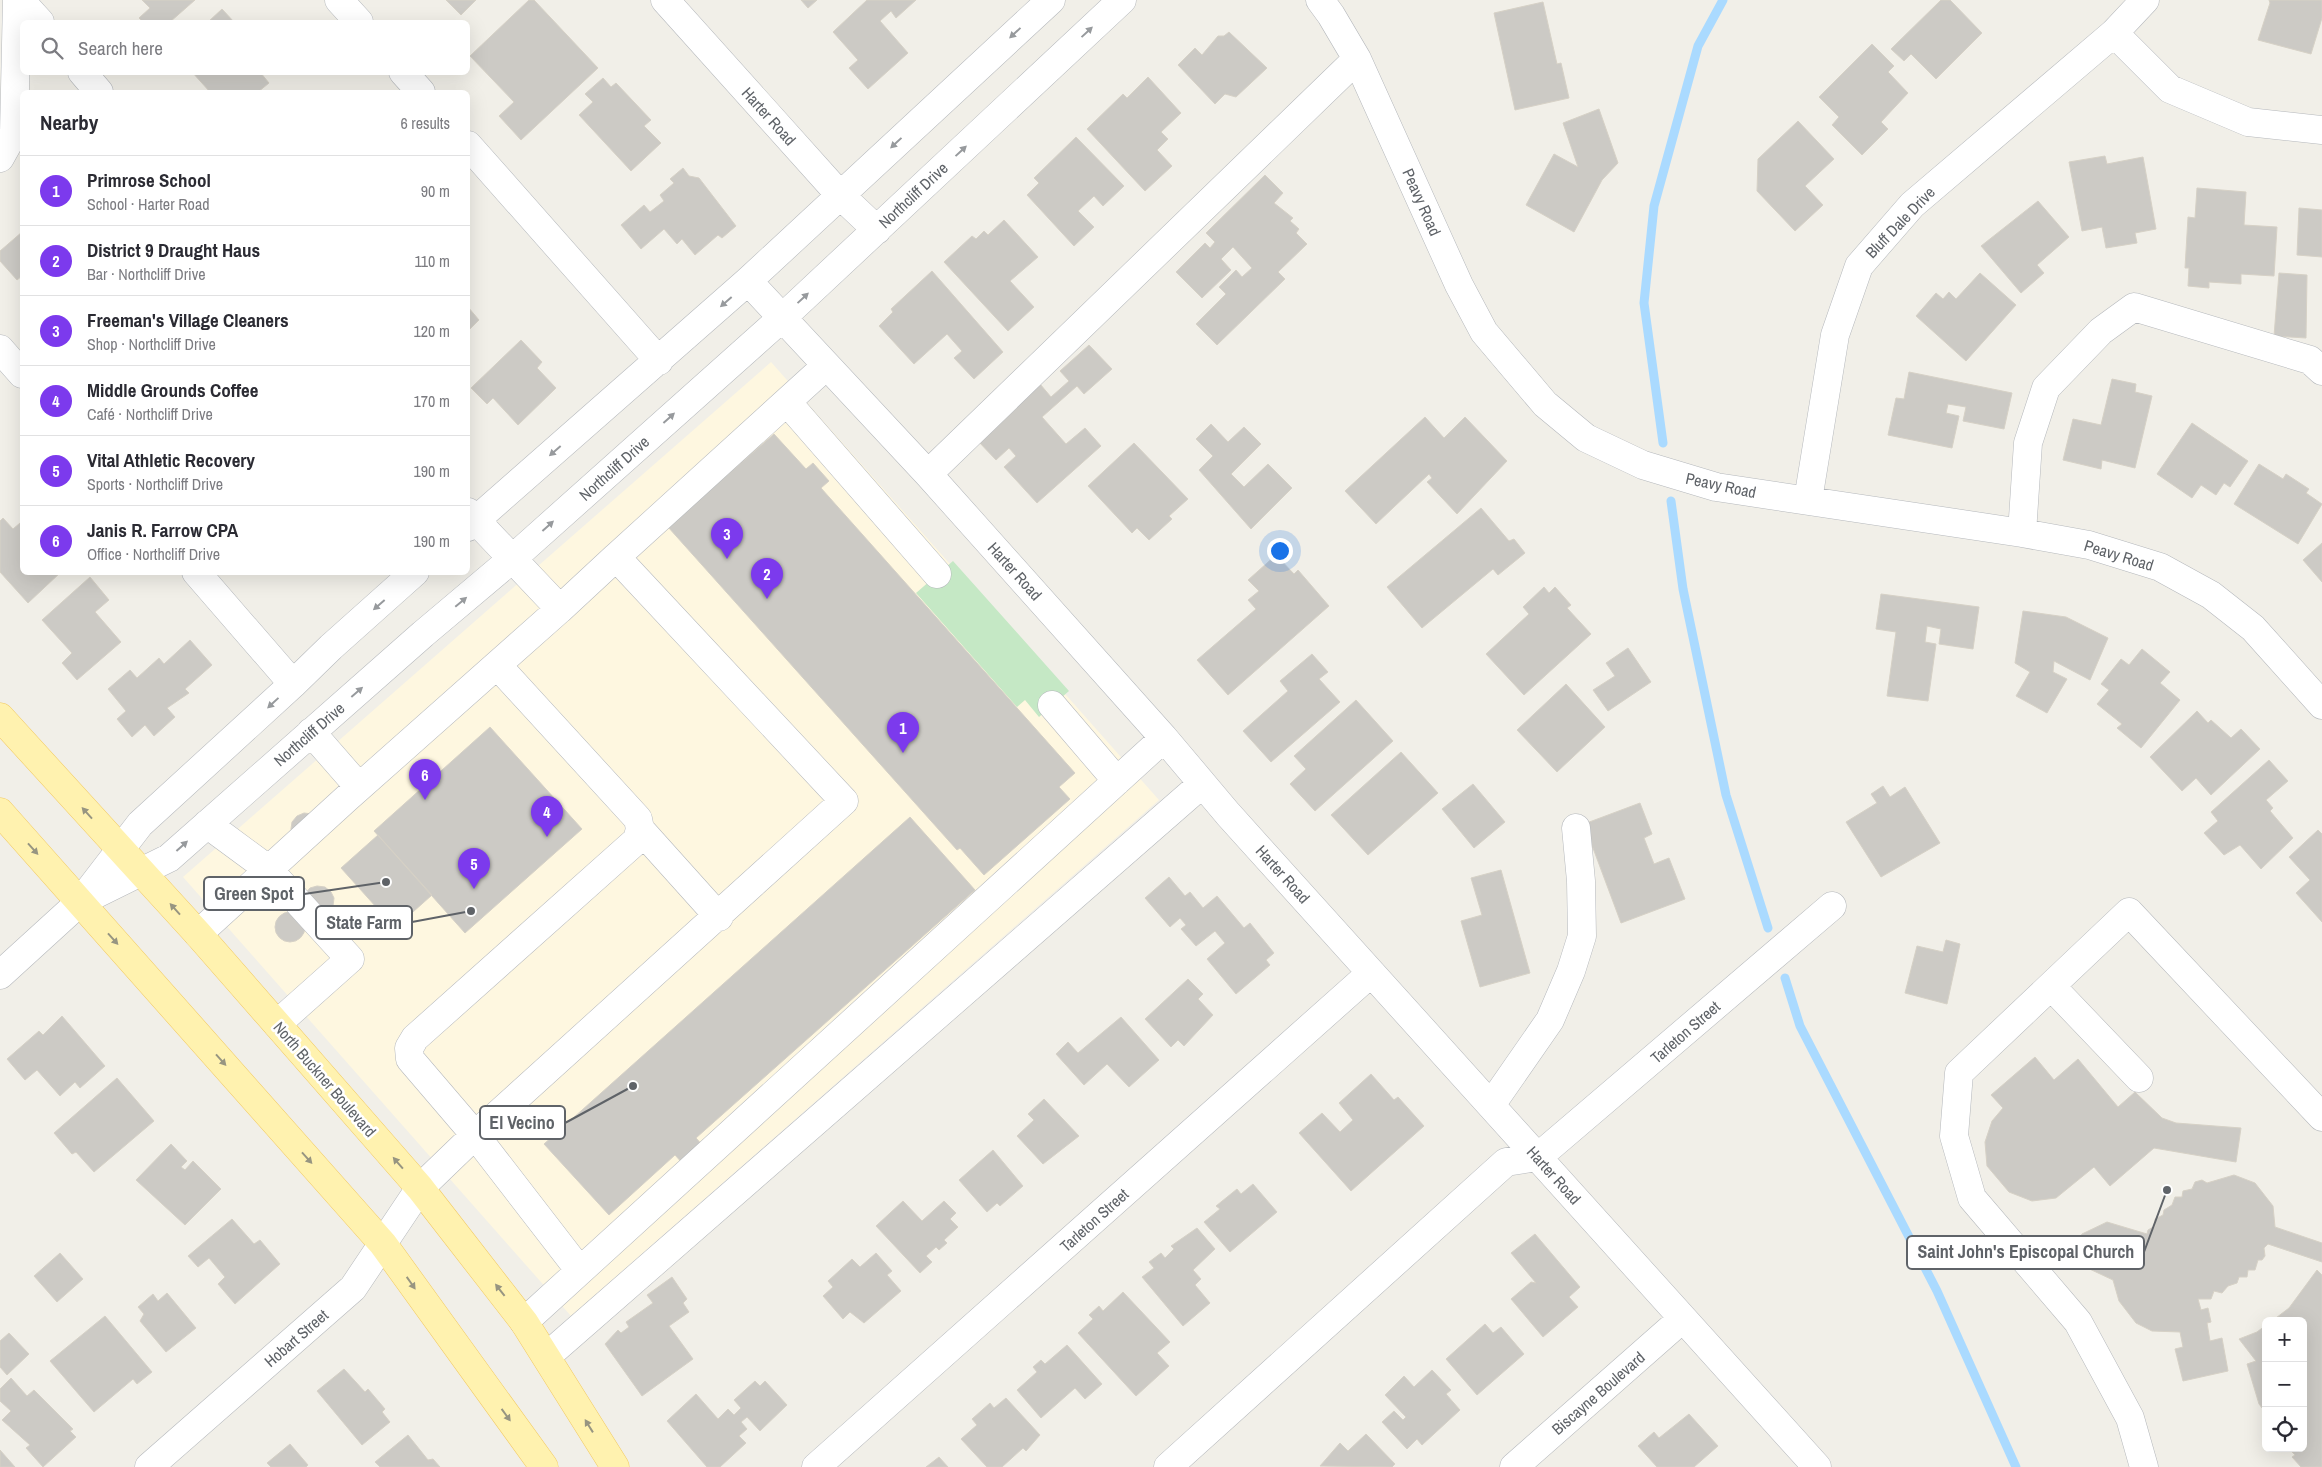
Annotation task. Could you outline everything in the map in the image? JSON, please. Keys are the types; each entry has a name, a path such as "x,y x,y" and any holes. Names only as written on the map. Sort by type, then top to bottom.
{"main road":[{"name":"North Buckner Boulevard","path":"0,717 198,934 420,1188 524,1322 615,1467"},
{"path":"0,812 383,1244 544,1467"}],"street":[{"path":"19,0 38,20"},
{"path":"0,158 18,132 19,0"},
{"path":"339,0 357,20"},
{"name":"Harter Road","path":"665,0 840,195 876,230"},
{"path":"560,609 512,559 470,520 659,361 748,282 1051,0"},
{"name":"Northcliff Drive","path":"80,902 169,858 311,732 512,559 782,317 1122,0"},
{"name":"Peavy Road","path":"1320,0 1357,59 1460,285 1484,332 1545,404 1586,438 1643,465 1716,487 2022,532 2089,545 2160,567 2211,595 2253,628 2322,705"},
{"name":"Bluff Dale Drive","path":"1808,500 1835,335 1859,266 1912,205 2114,33 2145,0"},
{"path":"2114,33 2170,89 2248,122 2322,130"},
{"path":"928,474 1357,59"},
{"path":"85,75 97,90"},
{"path":"406,75 419,90"},
{"path":"470,147 659,361"},
{"name":"Harter Road","path":"748,282 928,474 1164,738 1202,784 1817,1467"},
{"path":"2022,532 2028,443 2046,388 2101,331 2134,307 2310,360 2322,370"},
{"path":"0,348 20,372"},
{"path":"198,934 268,869 560,609 826,366"},
{"path":"787,402 937,574"},
{"name":"Hobart Street","path":"149,1467 353,1288 420,1188 475,1135 719,917 844,801 616,557"},
{"path":"199,575 293,684"},
{"name":"Northcliff Drive","path":"0,974 80,902 140,824 293,684 331,646 413,575"},
{"path":"497,665 638,819 640,829 637,840 415,1038 409,1048 410,1059 475,1135 580,1271"},
{"path":"1052,705 1117,781"},
{"path":"311,732 360,787"},
{"path":"524,1322 1164,738"},
{"path":"547,1356 1202,784"},
{"path":"207,824 268,869 350,959 277,1024"},
{"path":"1491,1104 1550,1020 1571,971 1582,936 1581,881 1576,828"},
{"path":"640,829 719,917"},
{"name":"Tarleton Street","path":"1538,1157 1832,906"},
{"path":"2144,1467 2130,1418 2078,1322 1972,1198 1954,1136 1959,1073 2129,912 2322,1117"},
{"name":"Tarleton Street","path":"816,1467 1371,972"},
{"path":"2051,986 2139,1078"},
{"path":"1168,1467 1506,1162 1538,1157"},
{"name":"Biscayne Boulevard","path":"1514,1467 1682,1319"}],"shaded area":[{"path":"771,362 1159,800 571,1316 183,877"}],"green space":[{"path":"953,561 1069,691 1039,717 1025,700 1017,707 916,593"}],"building":[{"path":"142,0 195,0 172,20 141,20 139,18 150,8"},
{"path":"446,0 476,0 461,15"},
{"path":"529,0 534,0 598,68 521,140 499,116 514,102 470,56"},
{"path":"801,0 817,0 808,8"},
{"path":"867,0 916,0 896,18 891,11 880,21 908,53 868,89 849,68 858,60 833,32"},
{"path":"1941,0 1950,0 1982,33 1936,79 1911,54 1904,61 1891,49"},
{"path":"2269,0 2322,0 2322,18 2311,54 2258,40 2270,3"},
{"path":"1543,2 1557,64 1561,63 1569,98 1515,110 1494,13"},
{"path":"222,9 232,20 210,20"},
{"path":"1229,32 1267,68 1236,97 1225,94 1215,104 1178,65 1195,48 1202,55 1218,36 1224,36"},
{"path":"1872,44 1894,66 1888,72 1908,93 1881,122 1888,129 1862,155 1832,125 1839,117 1819,97"},
{"path":"195,75 262,75 269,83 260,90 208,90"},
{"path":"1148,77 1181,113 1161,132 1168,139 1157,150 1172,166 1145,191 1087,129 1123,94 1127,98"},
{"path":"603,78 611,87 616,83 651,120 644,126 661,143 631,171 579,115 593,102 585,94"},
{"path":"1599,109 1618,163 1602,180 1574,232 1526,205 1554,154 1578,167 1563,123"},
{"path":"1798,121 1834,159 1805,186 1823,205 1795,231 1757,191 1758,159"},
{"path":"1076,137 1124,186 1103,206 1094,196 1078,211 1094,227 1074,246 1027,195 1039,183 1034,178"},
{"path":"2105,156 2107,164 2143,157 2156,229 2135,233 2137,243 2106,248 2102,227 2082,231 2069,162"},
{"path":"683,168 689,176 699,178 736,226 722,238 718,235 695,255 682,239 677,244 664,229 641,249 621,225 644,205 650,212 664,201 660,195 674,183 670,179"},
{"path":"1265,175 1283,193 1274,203 1293,218 1290,221 1299,229 1296,233 1307,244 1278,272 1285,279 1217,345 1196,324 1226,294 1219,287 1236,270 1242,277 1252,268 1233,247 1221,259 1231,270 1202,298 1176,272 1205,243 1210,248 1215,242 1206,233"},
{"path":"2197,188 2246,192 2244,225 2277,227 2274,276 2241,274 2241,284 2209,282 2209,288 2188,286 2189,268 2185,268 2188,217 2195,218"},
{"path":"2038,201 2069,237 2037,265 2044,273 2021,293 1981,246"},
{"path":"2299,208 2322,210 2322,257 2297,255"},
{"path":"1004,220 1038,257 1010,281 1034,307 1008,331 944,262 972,236 976,239 984,231 988,235"},
{"path":"20,234 20,278 17,280 0,261 0,251"},
{"path":"932,271 1003,352 974,379 954,358 962,351 947,334 914,364 879,326 893,312 891,309"},
{"path":"1980,273 2016,305 1966,361 1916,316 1936,293 1943,299 1949,292 1956,299"},
{"path":"2279,273 2307,275 2306,338 2274,336"},
{"path":"470,309 479,320 470,329"},
{"path":"521,340 542,362 537,368 556,388 518,425 493,398 487,404 471,388"},
{"path":"1089,345 1112,369 1084,394 1077,386 1042,417 1066,444 1085,428 1101,446 1037,503 1004,467 1016,456 1009,448 996,460 978,441 1040,384 1051,397 1069,381 1060,371"},
{"path":"1909,372 2012,393 2004,429 1963,421 1966,407 1948,404 1946,413 1959,416 1952,448 1888,435 1896,398 1904,399"},
{"path":"2112,379 2136,384 2135,392 2152,396 2135,468 2102,460 2101,469 2063,460 2073,419 2101,425"},
{"path":"1425,417 1444,438 1465,417 1507,461 1457,514 1427,482 1432,478 1429,474 1376,524 1345,491"},
{"path":"2192,423 2248,461 2230,487 2224,483 2216,495 2201,485 2192,498 2157,474"},
{"path":"1211,424 1228,442 1244,427 1261,444 1231,474 1244,487 1268,464 1292,488 1251,529 1199,470 1213,456 1196,439"},
{"path":"774,434 806,469 813,463 829,481 821,488 1075,773 1059,787 1070,799 984,875 960,848 957,850 668,527"},
{"path":"1134,443 1188,499 1169,516 1172,519 1149,540 1137,528 1132,533 1088,486"},
{"path":"2259,464 2283,479 2286,474 2309,489 2306,493 2322,504 2298,544 2234,504"},
{"path":"1481,508 1509,541 1514,539 1525,553 1498,575 1493,569 1422,628 1387,587"},
{"path":"3,518 13,529 20,523 20,575 58,575 28,603 0,572 0,521"},
{"path":"2322,543 2322,582 2303,560"},
{"path":"1276,555 1294,574 1298,570 1329,606 1228,695 1197,660 1256,609 1248,600 1259,591 1248,580"},
{"path":"90,577 109,600 95,612 121,642 77,680 62,663 72,653 42,620"},
{"path":"1544,587 1549,593 1555,587 1571,605 1567,608 1591,634 1524,695 1486,654 1529,614 1523,607"},
{"path":"1881,594 1979,607 1973,649 1939,644 1941,629 1927,626 1925,642 1936,644 1928,701 1887,696 1896,632 1876,629"},
{"path":"2023,611 2066,617 2108,638 2090,680 2054,661 2053,672 2067,679 2047,713 2016,696 2030,672 2015,663"},
{"path":"190,640 212,665 185,689 189,693 167,708 175,717 154,736 145,725 132,737 117,719 126,711 108,689 130,670 137,678 159,658 164,664"},
{"path":"1628,648 1651,682 1608,711 1593,690 1615,676 1606,663"},
{"path":"2142,649 2170,672 2160,683 2180,700 2141,748 2117,728 2122,724 2097,704 2109,690 2101,684 2121,659 2129,665"},
{"path":"1312,654 1328,672 1319,679 1340,702 1271,762 1243,731 1288,691 1280,681"},
{"path":"1566,684 1605,727 1557,772 1517,730"},
{"path":"1356,700 1393,741 1315,811 1290,784 1306,769 1294,756"},
{"path":"2197,711 2208,723 2211,720 2231,738 2241,729 2260,749 2211,795 2196,778 2182,791 2150,757"},
{"path":"490,727 582,829 465,933 374,831"},
{"path":"1401,752 1438,793 1368,855 1331,815"},
{"path":"2269,760 2288,781 2266,800 2273,808 2270,811 2293,838 2261,869 2240,845 2224,855 2204,833 2218,821 2211,812"},
{"path":"1473,784 1505,822 1474,848 1442,809"},
{"path":"1883,786 1890,797 1905,787 1940,843 1881,877 1846,822 1877,803 1871,794"},
{"path":"1640,803 1652,834 1644,838 1654,864 1669,858 1685,899 1621,923 1584,824"},
{"path":"304,813 312,814 294,837 291,829 292,822 297,816"},
{"path":"910,817 975,890 696,1138 704,1147 684,1165 675,1155 609,1215 544,1144"},
{"path":"2318,830 2322,834 2322,922 2296,893 2310,880 2289,857"},
{"path":"378,835 432,895 395,928 341,868"},
{"path":"1501,870 1530,973 1480,987 1461,921 1482,915 1471,878"},
{"path":"1169,877 1185,896 1190,892 1203,908 1217,896 1244,928 1250,923 1274,953 1266,960 1270,965 1236,994 1207,959 1225,943 1215,931 1196,946 1181,929 1186,925 1180,918 1170,927 1145,898"},
{"path":"317,886 325,887 334,898 333,906 328,912 321,915 305,894 310,888"},
{"path":"290,912 300,917 305,927 300,937 290,942 280,937 275,927 280,917"},
{"path":"1946,940 1960,944 1947,1004 1905,993 1917,946 1943,952"},
{"path":"1188,979 1203,994 1198,999 1213,1015 1184,1046 1178,1040 1171,1047 1145,1019"},
{"path":"62,1016 105,1066 80,1088 75,1082 60,1096 37,1070 25,1080 7,1059 39,1031 43,1035"},
{"path":"1121,1017 1159,1060 1129,1087 1107,1064 1084,1085 1056,1054 1068,1042 1078,1053"},
{"path":"2035,1057 2054,1080 2078,1059 2118,1107 2135,1092 2162,1118 2176,1123 2241,1128 2236,1162 2154,1148 2110,1186 2094,1167 2056,1198 2032,1201 2009,1192 1987,1166 1985,1142 1992,1121 2003,1108 1991,1095"},
{"path":"1371,1074 1394,1100 1398,1097 1424,1126 1351,1191 1299,1133 1322,1113 1340,1132 1353,1120 1339,1103"},
{"path":"117,1078 154,1121 94,1172 76,1152 72,1154 54,1133"},
{"path":"1044,1099 1079,1136 1043,1164 1017,1136 1034,1120 1028,1114"},
{"path":"171,1144 187,1161 181,1167 185,1170 193,1161 221,1189 185,1225 136,1180"},
{"path":"993,1150 1023,1186 1000,1206 997,1203 987,1212 959,1180"},
{"path":"2234,1175 2255,1183 2273,1206 2275,1227 2322,1243 2322,1262 2268,1244 2264,1248 2265,1256 2262,1260 2258,1260 2255,1270 2248,1270 2247,1277 2239,1277 2237,1283 2228,1286 2222,1293 2214,1291 2211,1299 2198,1299 2201,1310 2208,1308 2211,1322 2207,1323 2210,1341 2222,1338 2228,1371 2183,1381 2175,1349 2183,1347 2180,1332 2152,1331 2136,1323 2119,1301 2113,1280 2081,1265 2076,1256 2076,1244 2082,1234 2107,1222 2147,1234 2148,1230 2155,1226 2155,1219 2163,1215 2164,1210 2172,1205 2175,1197 2182,1197 2183,1191 2192,1189 2195,1182 2202,1180 2207,1183"},
{"path":"1253,1184 1277,1212 1230,1252 1204,1222 1220,1209 1216,1206 1237,1189 1241,1194"},
{"path":"903,1201 922,1221 944,1201 956,1213 950,1219 958,1227 944,1240 947,1243 939,1250 936,1247 926,1256 932,1262 920,1273 876,1226"},
{"path":"232,1219 254,1244 260,1240 280,1264 235,1304 218,1284 225,1277 209,1258 198,1267 188,1256"},
{"path":"1197,1228 1215,1249 1193,1270 1201,1279 1195,1285 1210,1303 1183,1326 1142,1277 1154,1268 1149,1262 1161,1253 1165,1258 1174,1249 1171,1246"},
{"path":"1535,1234 1580,1287 1569,1297 1578,1307 1543,1337 1511,1299 1531,1282 1536,1283 1511,1253"},
{"path":"60,1253 83,1279 57,1302 34,1276"},
{"path":"876,1253 892,1271 887,1275 901,1291 864,1323 850,1312 843,1319 823,1296 833,1287 828,1281 852,1259 860,1267"},
{"path":"2317,1270 2322,1275 2322,1467 2301,1467 2292,1457 2295,1455 2292,1452 2307,1452 2307,1317 2277,1317 2289,1308"},
{"path":"672,1277 687,1299 683,1303 689,1312 669,1326 693,1359 642,1396 605,1344 618,1330 621,1333 629,1327 626,1322 653,1303 647,1295"},
{"path":"1123,1292 1170,1342 1157,1353 1169,1366 1136,1396 1078,1333 1093,1319 1089,1315 1099,1306 1103,1311"},
{"path":"167,1293 196,1328 166,1352 140,1321 144,1314 138,1307 153,1294 158,1301"},
{"path":"105,1316 152,1372 137,1384 133,1379 94,1412 50,1361"},
{"path":"1485,1324 1493,1333 1501,1327 1524,1354 1477,1395 1446,1359"},
{"path":"2262,1328 2262,1408 2259,1404 2247,1364 2256,1361 2239,1339"},
{"path":"9,1333 29,1354 7,1375 0,1367 0,1341"},
{"path":"1067,1345 1102,1384 1085,1399 1075,1388 1041,1418 1017,1390 1037,1372 1033,1367 1041,1360 1045,1364"},
{"path":"344,1369 365,1392 368,1389 385,1409 382,1412 390,1422 362,1445 317,1391"},
{"path":"1432,1370 1451,1390 1446,1394 1460,1410 1422,1445 1417,1439 1407,1449 1382,1422 1394,1411 1403,1420 1406,1417 1385,1395 1404,1376 1414,1387"},
{"path":"11,1378 27,1396 34,1390 73,1429 70,1431 76,1437 43,1467 26,1448 30,1445 2,1420 11,1411 0,1401 0,1389"},
{"path":"755,1381 760,1386 765,1381 787,1405 760,1431 747,1417 741,1422 747,1429 739,1436 746,1443 720,1467 707,1467 667,1421 696,1394 718,1419 728,1409 734,1415 741,1408 734,1400"},
{"path":"1006,1398 1040,1435 1026,1451 1023,1448 1002,1467 987,1467 961,1439 977,1425 972,1419 990,1403 994,1408"},
{"path":"1689,1414 1718,1446 1694,1467 1657,1467 1638,1446 1654,1432 1659,1438"},
{"path":"1366,1434 1395,1464 1392,1467 1320,1466 1340,1443 1348,1451"},
{"path":"408,1435 428,1460 433,1459 440,1467 380,1467 375,1462"},
{"path":"290,1444 308,1465 306,1467 271,1467 267,1463"},
{"path":"0,1450 15,1467 0,1467"},
{"path":"939,1457 948,1467 926,1467"}],"waterway":[{"path":"1663,443 1644,303 1654,206 1698,46 1723,0"},
{"path":"1671,501 1683,589 1726,795 1768,928"},
{"path":"1785,978 1800,1026 1937,1291 2016,1467"}],"place":[{"name":"Freeman's Village Cleaners","path":"727,559"},
{"name":"District 9 Draught Haus","path":"767,599"},
{"name":"Primrose School","path":"903,753"},
{"name":"Janis R. Farrow CPA","path":"425,800"},
{"name":"Middle Grounds Coffee","path":"547,837"},
{"name":"Green Spot","path":"386,882"},
{"name":"Vital Athletic Recovery","path":"474,889"},
{"name":"State Farm","path":"471,911"},
{"name":"El Vecino","path":"633,1086"},
{"name":"Saint John's Episcopal Church","path":"2167,1190"}]}
